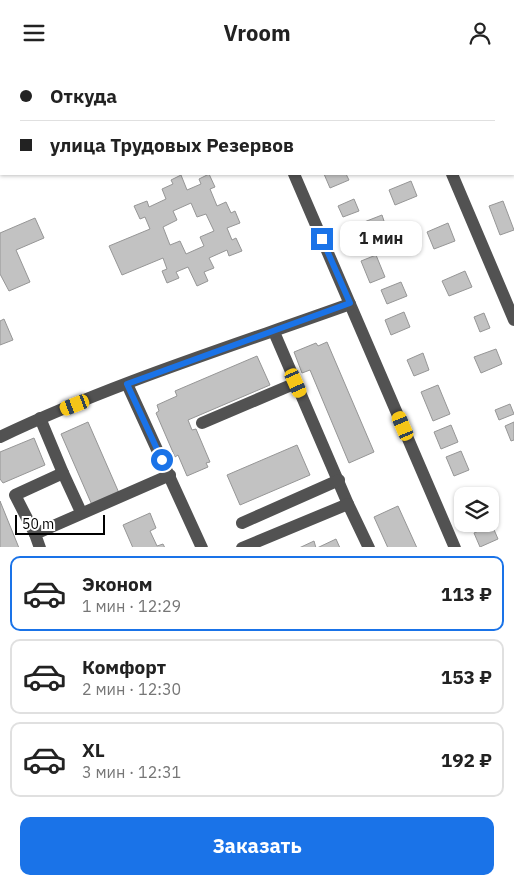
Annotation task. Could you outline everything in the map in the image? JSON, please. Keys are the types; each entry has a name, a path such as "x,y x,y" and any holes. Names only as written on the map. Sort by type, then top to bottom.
{"street":[{"path":"294,175 455,547"},
{"path":"452,175 514,320"},
{"path":"0,437 40,418 127,384 350,303"},
{"path":"274,331 348,504 369,547"},
{"path":"202,423 296,383"},
{"path":"127,384 202,547"},
{"path":"40,418 81,512"},
{"path":"40,547 15,495 63,473"},
{"path":"35,534 81,512 170,475"},
{"path":"242,523 338,480"},
{"path":"242,547 348,504"}],"building":[{"path":"181,175 187,190 201,184 199,179 209,175 215,187 210,189 217,206 226,202 231,213 235,211 240,223 227,228 232,240 236,238 242,251 229,256 227,250 209,258 214,268 204,272 208,281 197,286 188,267 176,272 179,278 167,283 162,271 167,269 163,258 122,275 109,246 150,229 145,217 140,219 134,206 147,201 149,207 166,199 162,189 173,184 171,180","holes":["191,203 197,217 206,214 214,231 200,237 204,246 186,254 180,241 170,245 163,227 177,220 173,211"]},
{"path":"324,175 346,175 349,180 330,188"},
{"path":"411,181 417,196 395,205 389,190"},
{"path":"354,199 359,211 343,217 338,206"},
{"path":"503,201 514,230 500,235 489,206"},
{"path":"382,215 387,230 365,239 359,224"},
{"path":"35,218 44,238 16,250 30,282 9,291 0,274 0,233"},
{"path":"448,223 455,241 434,249 427,232"},
{"path":"376,255 385,277 370,283 361,261"},
{"path":"465,271 472,287 449,296 442,281"},
{"path":"401,282 407,296 387,304 381,290"},
{"path":"404,312 410,327 391,335 385,320"},
{"path":"484,313 490,328 480,332 474,317"},
{"path":"4,319 13,340 0,345 0,321"},
{"path":"327,342 374,452 349,463 310,370 302,373 294,352 316,343 318,346"},
{"path":"496,349 502,364 481,373 474,357"},
{"path":"423,353 429,370 414,376 407,360"},
{"path":"257,356 270,385 188,420 192,430 196,429 210,462 206,463 208,467 187,476 178,455 175,457 156,413 159,411 157,405 177,396 175,391"},
{"path":"438,385 450,414 433,421 421,392"},
{"path":"510,404 514,414 499,420 495,410"},
{"path":"88,422 119,493 92,505 61,434"},
{"path":"514,422 514,440 511,441 505,426"},
{"path":"451,425 458,442 441,449 434,432"},
{"path":"34,438 45,465 3,483 0,479 0,452"},
{"path":"297,445 310,475 240,505 227,475"},
{"path":"461,451 469,470 454,476 446,457"},
{"path":"0,501 19,547 0,547"},
{"path":"398,506 417,547 388,547 374,517"},
{"path":"150,513 156,528 150,531 157,546 163,544 164,547 133,547 123,525"},
{"path":"495,532 498,539 480,547 474,533"},
{"path":"336,539 340,547 319,547"},
{"path":"314,541 316,547 301,547"}],"route":[{"path":"162,460 127,384 350,303 322,239"}]}
